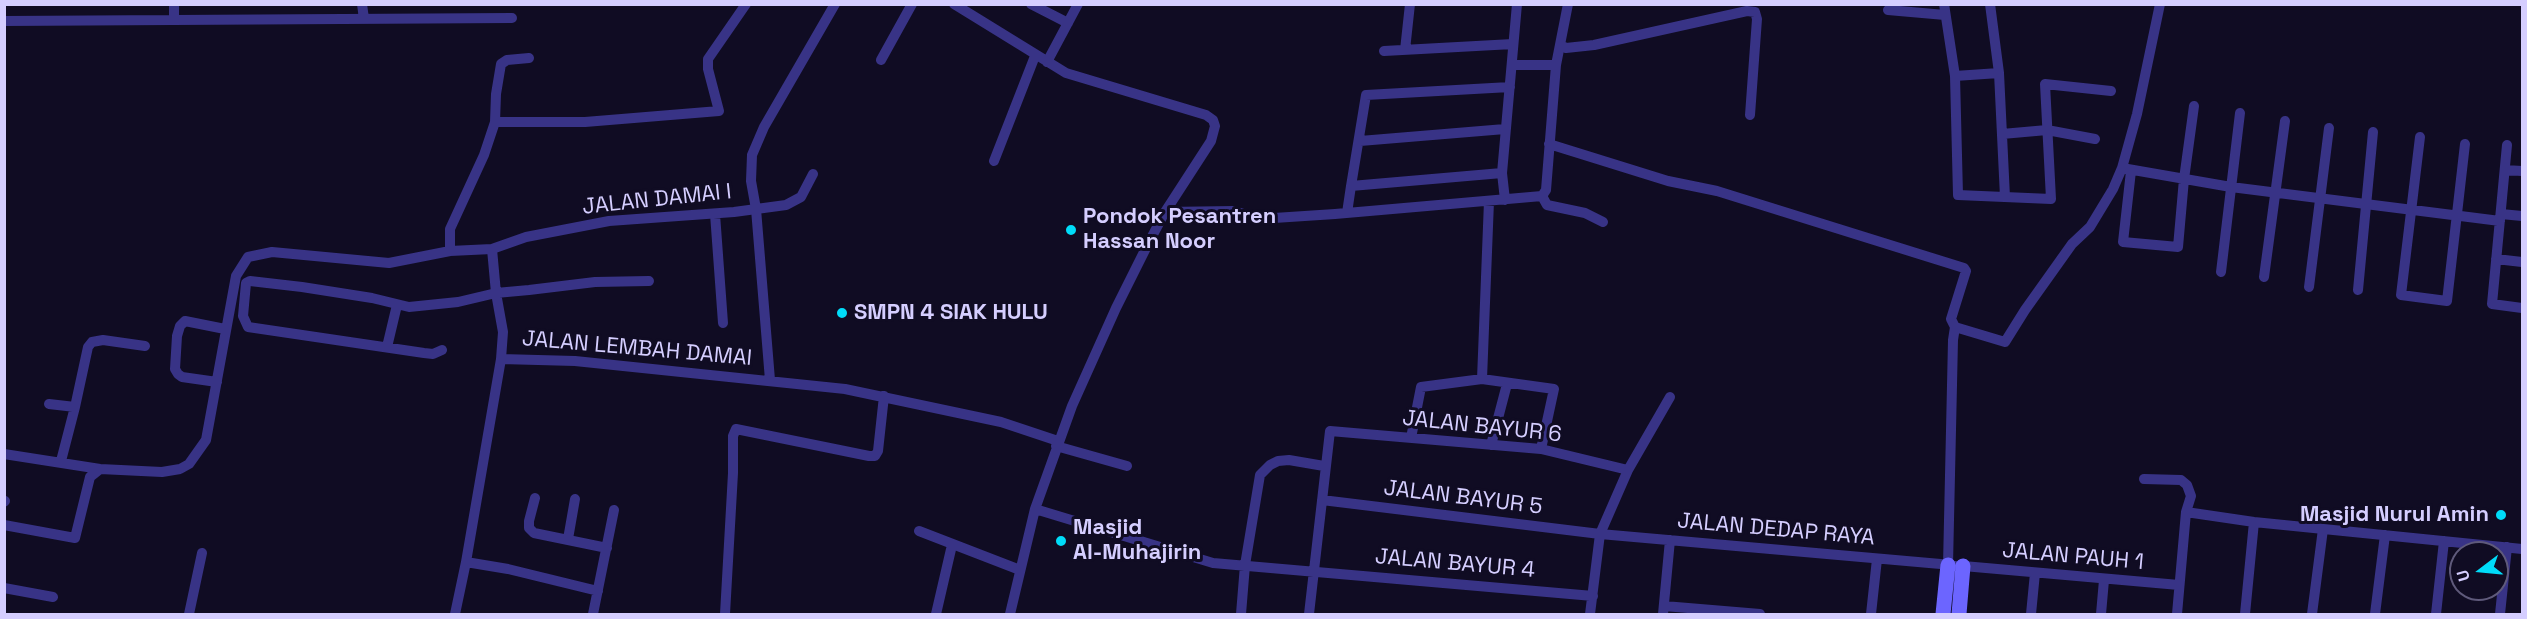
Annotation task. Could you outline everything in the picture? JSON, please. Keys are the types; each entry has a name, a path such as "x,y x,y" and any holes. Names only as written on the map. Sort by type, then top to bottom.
{"street":[{"path":"174,4 174,19"},
{"path":"362,4 364,19"},
{"path":"495,122 585,122 719,111 708,69 708,59 746,4"},
{"path":"770,380 756,209 751,181 752,155 764,127 835,4"},
{"path":"881,60 912,4"},
{"path":"954,4 1066,73 1206,115 1212,120 1215,132 1165,212 1116,308 1057,444 1035,509 1010,615"},
{"path":"1031,4 1068,24"},
{"path":"1047,62 1078,4"},
{"path":"1405,50 1410,4"},
{"path":"1505,200 1502,172 1516,4"},
{"path":"1542,196 1546,190 1556,65 1568,4"},
{"path":"1990,4 1999,73 2005,197"},
{"path":"2160,4 2127,170 2123,242 2178,247 2194,106"},
{"path":"1888,10 1945,10 1955,76 1958,195 2051,199 2045,84 2111,91"},
{"path":"1560,45 1566,48 1594,45 1755,12 1757,19 1750,115"},
{"path":"4,21 512,18"},
{"path":"1384,51 1513,44"},
{"path":"994,161 1035,56"},
{"path":"450,251 450,229 484,155 495,122 496,94 501,64 507,60 529,58"},
{"path":"1512,65 1556,65"},
{"path":"1955,76 1999,73"},
{"path":"1347,213 1366,95 1510,87"},
{"path":"2221,272 2240,113"},
{"path":"2264,277 2285,122"},
{"path":"2309,287 2329,128"},
{"path":"1360,141 1505,129"},
{"path":"2002,134 2047,130 2095,139"},
{"path":"2358,290 2373,132"},
{"path":"2420,137 2401,295 2412,297 2447,301 2465,144"},
{"path":"1549,144 1668,181 1718,191 1964,268 1966,271 1950,317 1955,327 1953,340 1956,566 1962,588 1959,615"},
{"path":"2508,145 2492,304 2523,308"},
{"path":"2127,170 2231,187 2457,216 2523,216"},
{"path":"1955,327 2006,342 2025,310 2072,244 2090,227 2127,170"},
{"path":"2505,170 2523,171"},
{"path":"1351,186 1502,172"},
{"name":"JALAN DAMAI I","path":"492,249 526,237 609,221 715,214 797,201 813,174"},
{"path":"1165,212 1234,211 1259,219 1542,196"},
{"path":"1542,196 1547,205 1585,213 1603,222"},
{"path":"1482,379 1489,201"},
{"path":"715,214 723,323"},
{"path":"4,454 100,468 162,472 180,469 189,464 206,440 236,276 248,257 272,252 389,263 450,251 492,249"},
{"name":"JALAN LEMBAH DAMAI","path":"492,249 496,293 503,332 501,359 575,361 825,386 884,396 1001,422 1057,444 1127,466"},
{"path":"2496,259 2523,262"},
{"path":"442,350 433,354 248,327 243,316 244,289 246,283 250,281 261,282 360,296 409,307 458,302 496,293 595,282 650,281"},
{"path":"387,347 397,305"},
{"path":"217,382 182,377 178,374 175,369 177,336 180,326 185,321 225,329"},
{"path":"61,461 88,346 92,342 104,340 145,346"},
{"path":"455,615 501,359"},
{"path":"1411,438 1421,387 1482,379 1507,384 1536,384 1554,388 1541,449"},
{"path":"1491,445 1507,384"},
{"path":"726,615 733,436 736,429 875,456 878,452 884,396"},
{"path":"1590,615 1600,534 1628,470 1670,397"},
{"path":"49,404 75,407"},
{"name":"JALAN BAYUR 6","path":"1324,466 1330,431 1541,449 1628,470"},
{"path":"1241,615 1245,565 1260,475 1270,465 1278,461 1289,460 1324,466 1309,615"},
{"path":"4,525 75,538 90,477 100,468"},
{"path":"2144,479 2181,480 2187,484 2191,496 2186,512 2177,615"},
{"path":"535,498 529,528 543,535 608,548"},
{"path":"568,539 575,499"},
{"name":"JALAN BAYUR 5","path":"1322,500 1600,534"},
{"name":"JALAN BAYUR 4","path":"1035,509 1213,563 1593,596"},
{"path":"593,615 614,510"},
{"path":"2186,512 2254,522 2449,541"},
{"path":"2245,615 2254,522"},
{"path":"2312,615 2323,529"},
{"path":"919,531 1020,570"},
{"name":"JALAN DEDAP RAYA","path":"1600,534 1956,566"},
{"path":"2375,615 2385,535"},
{"path":"1670,540 1663,610 1760,615"},
{"path":"2436,615 2444,541"},
{"path":"936,615 952,545"},
{"path":"189,615 202,553"},
{"path":"1871,615 1877,559"},
{"path":"466,562 508,569 598,591"},
{"path":"1943,615 1946,588 1956,566"},
{"name":"JALAN PAUH 1","path":"1956,566 2180,585"},
{"path":"2031,615 2035,573"},
{"path":"2101,615 2104,580"},
{"path":"1946,588 1955,583 1962,588"},
{"path":"4,588 53,597"}],"place":[{"name":"Pondok Pesantren Hassan Noor","path":"1071,230"},
{"name":"SMPN 4 SIAK HULU","path":"842,313"},
{"name":"Masjid Nurul Amin","path":"2501,515"},
{"name":"Masjid Al-Muhajirin","path":"1061,541"}]}
